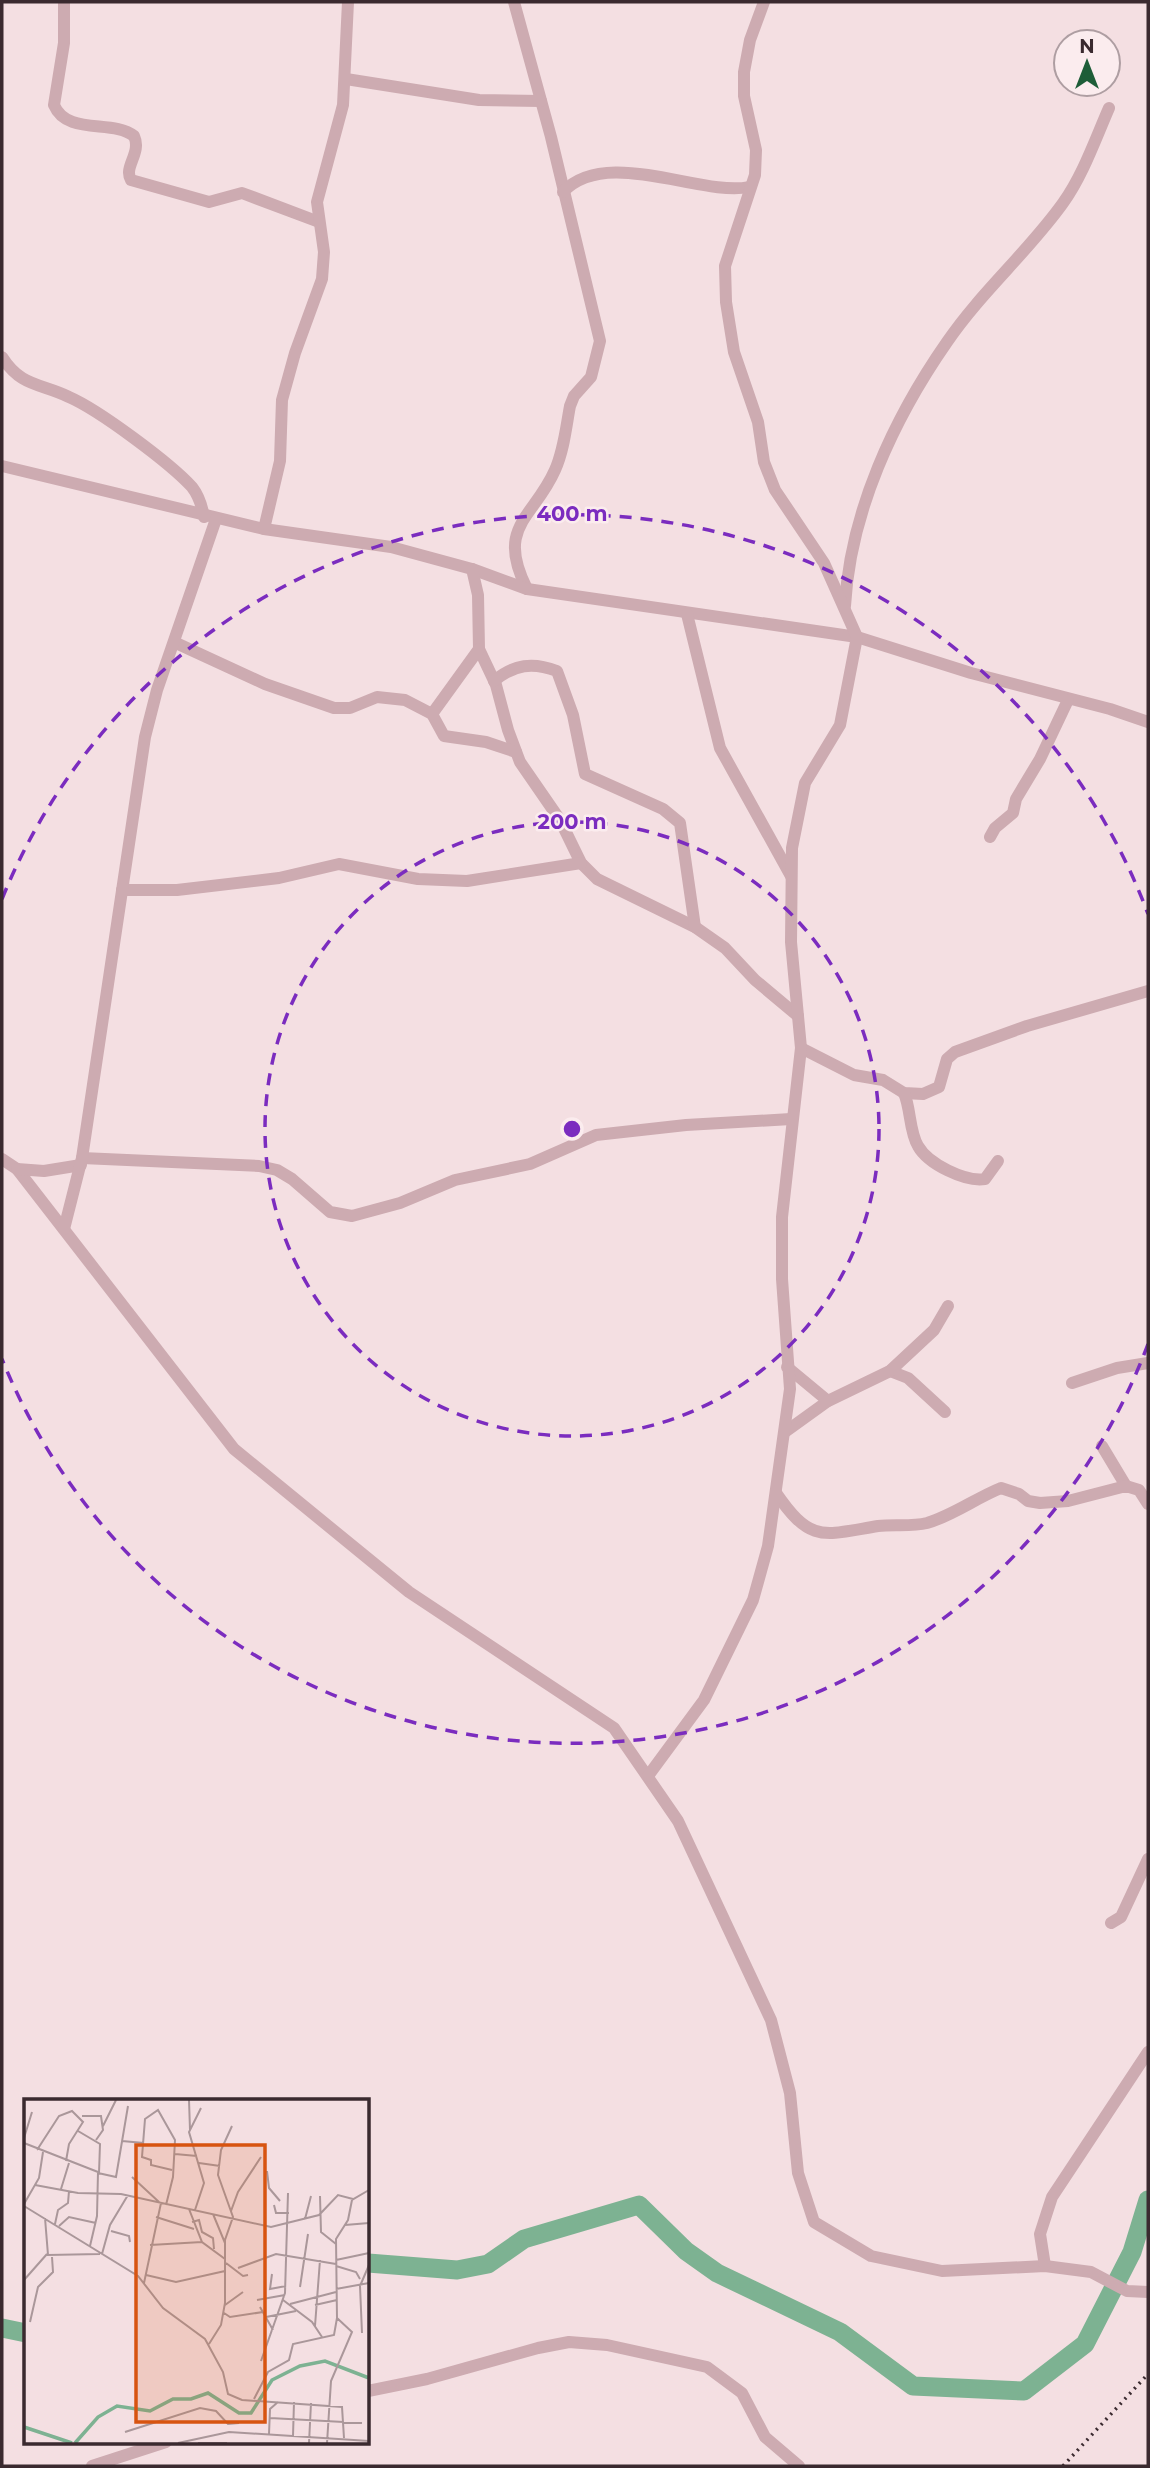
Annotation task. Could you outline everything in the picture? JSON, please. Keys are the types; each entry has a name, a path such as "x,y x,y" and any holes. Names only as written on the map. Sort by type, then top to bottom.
{"street":[{"path":"64,2 64,43 54,105 57,113 68,120 129,132 134,136 137,148 128,171 131,180 209,202 242,193 319,222"},
{"path":"264,529 280,461 282,400 295,353 322,279 324,252 319,222 319,187 337,135 346,79 348,2"},
{"path":"514,2 557,162 600,341 590,377 574,396 570,406 556,467 518,527 519,574 527,589"},
{"path":"648,1776 704,1700 753,1600 768,1546 790,1389 782,1217 801,1048 791,942 792,848 805,783 840,726 858,636 824,563 775,490 764,462 758,422 734,352 726,302 725,266 755,174 756,150 744,96 744,72 750,40 764,2"},
{"path":"346,79 479,100 541,101"},
{"path":"845,609 848,572 857,531 879,467 902,417 947,341 1063,202 1085,163 1109,108"},
{"path":"557,162 588,176"},
{"path":"563,192 576,180 588,176 648,174 734,191 749,187"},
{"path":"734,191 745,202"},
{"path":"2,357 21,380 70,397 163,463 192,488 210,518 176,643 157,690 145,737 82,1161 64,1229"},
{"path":"2,466 210,518 264,529 391,547 472,569 527,589 687,614 858,636 958,670 1110,709 1148,722"},
{"path":"472,569 478,595 479,649 494,681 516,752 545,803 560,820 581,863 597,878 695,926 725,948 755,980 798,1016"},
{"path":"478,595 495,577"},
{"path":"687,614 720,748 791,876"},
{"path":"176,643 265,684 334,708 350,708 377,696 393,697 432,714 444,736 486,742 516,752"},
{"path":"432,714 479,649"},
{"path":"494,681 518,666 533,665 556,671 573,715 585,774 663,809 680,823 695,926"},
{"path":"990,837 995,828 1013,813 1016,799 1035,768 1068,700"},
{"path":"122,890 177,890 279,878 339,864 389,876 467,881 581,863"},
{"path":"801,1048 854,1075 884,1080 904,1093 923,1094 939,1087 947,1059 955,1052 1027,1026 1148,991"},
{"path":"904,1093 917,1145 929,1157 976,1180 985,1179 998,1161"},
{"path":"17,1169 44,1171 82,1161 259,1166 277,1170 292,1179 330,1212 352,1216 400,1203 455,1180 530,1164 596,1135 673,1126 791,1119"},
{"path":"2,1159 17,1169 234,1449 409,1592 614,1728 678,1821 771,2020 790,2093 798,2173 814,2222 871,2256 942,2272 1045,2266 1091,2272 1127,2291 1148,2292"},
{"path":"785,1432 828,1401 890,1371 934,1331 948,1307"},
{"path":"1072,1382 1117,1368 1148,1363"},
{"path":"787,1367 828,1401"},
{"path":"890,1371 908,1378 945,1412"},
{"path":"1102,1446 1126,1486"},
{"path":"776,1493 791,1514 806,1528 834,1535 881,1526 931,1522 1001,1489 1019,1494 1028,1501 1041,1503 1068,1501 1126,1486 1139,1490 1148,1504"},
{"path":"1111,1923 1121,1917 1148,1859"},
{"path":"1045,2266 1040,2234 1052,2197 1148,2052"},
{"path":"369,2391 426,2379 538,2348 569,2342 607,2344 707,2367 742,2393 765,2437 799,2466"},
{"path":"92,2466 160,2444"}],"waterway":[{"path":"369,2263 457,2270 488,2264 524,2239 639,2205 686,2251 717,2273 840,2332 913,2386 1024,2391 1085,2344 1132,2252 1148,2200"},
{"path":"2,2328 24,2333"}],"railway":[{"path":"1063,2466 1148,2374"}]}
